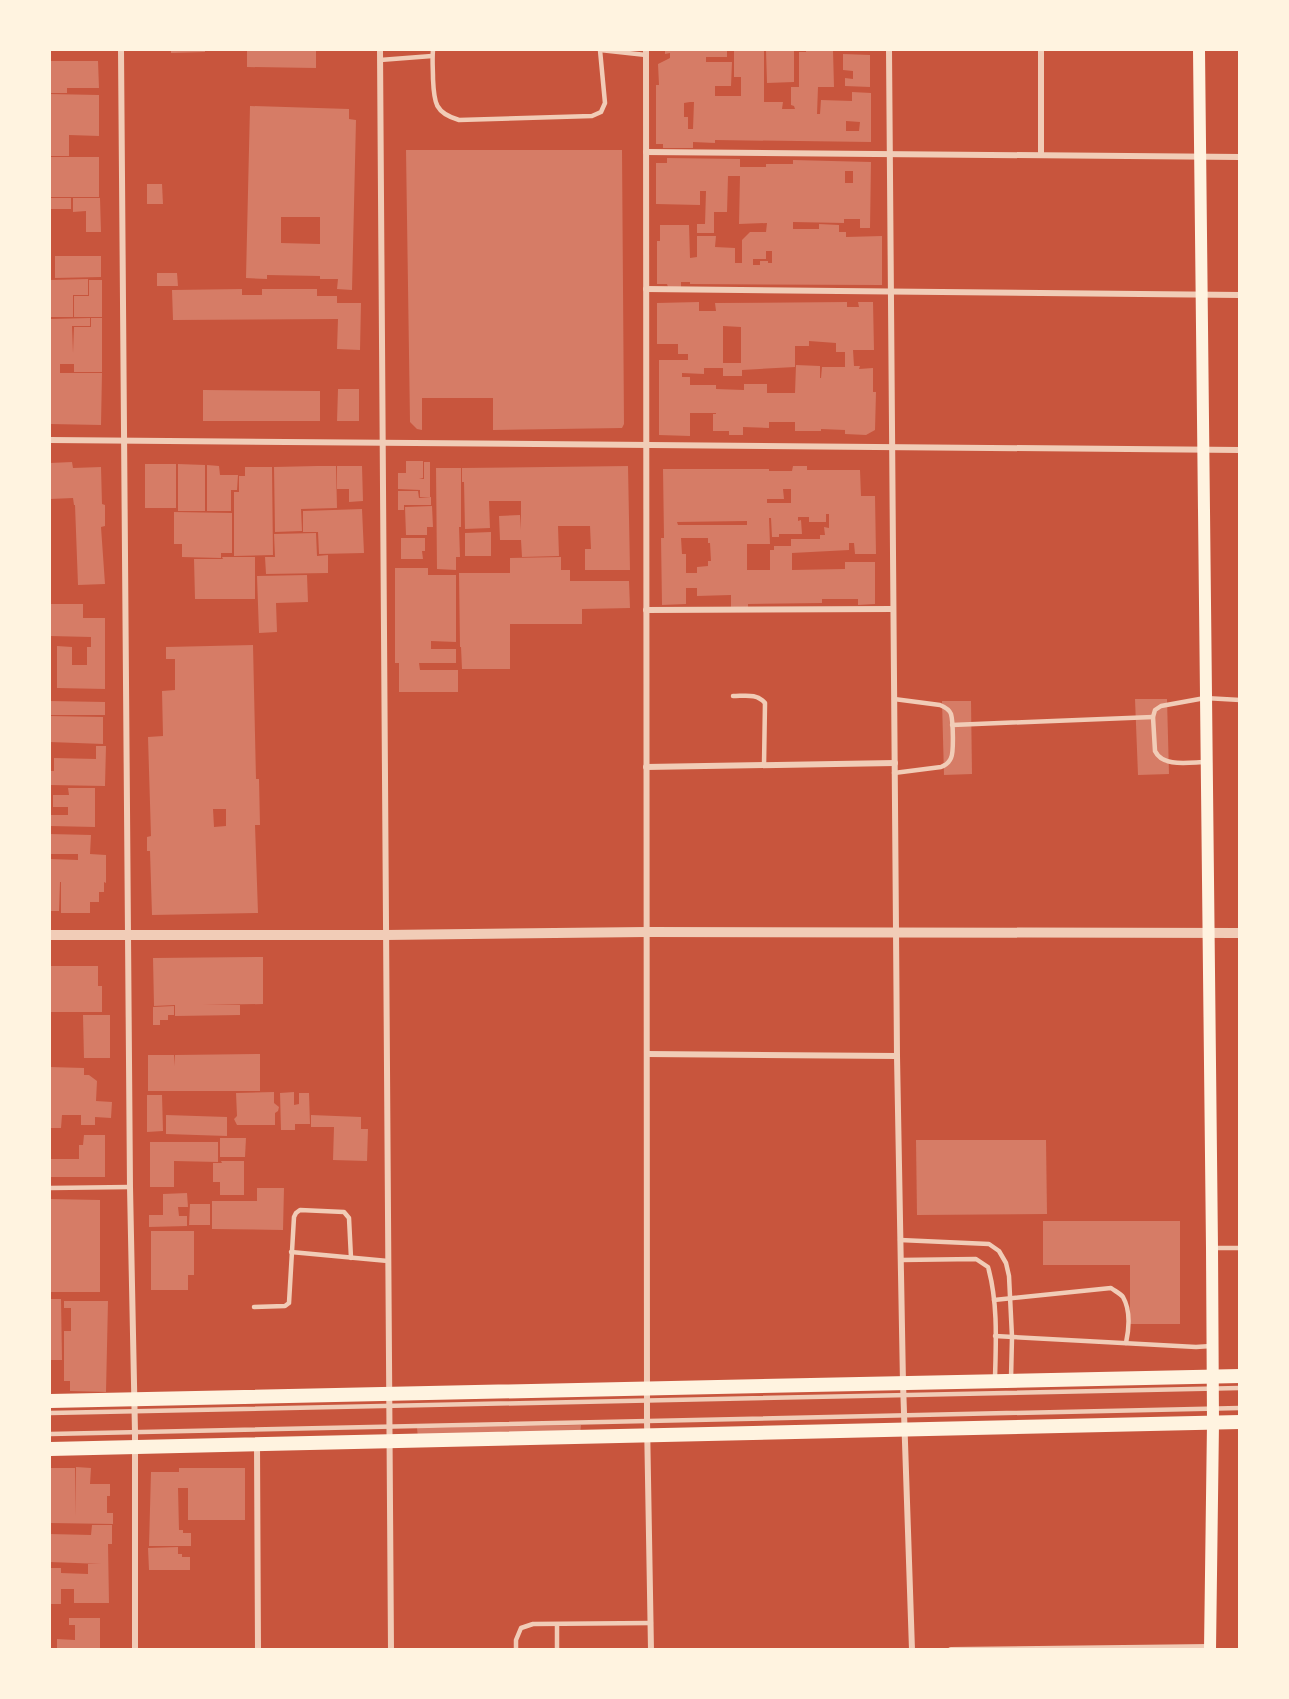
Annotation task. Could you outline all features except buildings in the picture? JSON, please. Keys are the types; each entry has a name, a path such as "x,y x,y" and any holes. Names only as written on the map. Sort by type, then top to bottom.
{"main road":[{"path":"1199,50 1213,1346 1210,1648"},
{"path":"50,1401 135,1405 647,1395 903,1389 1011,1380 1213,1383 1239,1376"},
{"path":"50,1449 647,1435 904,1422 1213,1416 1239,1422"}],"street":[{"path":"121,50 130,1187 135,1405 135,1650"},
{"path":"380,50 391,1650"},
{"path":"888,50 897,1056 903,1389 912,1650"},
{"path":"1041,50 1041,155"},
{"path":"646,52 647,1435 651,1650"},
{"path":"646,152 1239,157"},
{"path":"646,290 1239,295"},
{"path":"50,440 1239,450"},
{"path":"646,610 893,609"},
{"path":"646,767 895,763"},
{"path":"50,935 647,932 1239,933"},
{"path":"647,1054 897,1056"},
{"path":"257,1444 258,1650"},
{"path":"951,1650 1210,1648"}],"lane":[{"path":"433,50 434,99 439,110 459,120 592,116 601,112 605,103 600,50 646,52"},
{"path":"380,60 432,56"},
{"path":"733,696 756,696 765,703 764,765"},
{"path":"1206,762 1168,762 1158,757 1155,752 1152,717 1155,710 1161,706 1205,698 1239,700"},
{"path":"894,699 946,708 950,712 952,725 952,754 947,765 894,773"},
{"path":"952,725 1152,717"},
{"path":"50,1188 130,1187"},
{"path":"254,1307 285,1306 289,1303 291,1252 296,1213 300,1210 344,1212 349,1218 351,1258"},
{"path":"900,1240 989,1244 999,1251 1010,1276 1011,1380"},
{"path":"1212,1248 1239,1248"},
{"path":"291,1252 388,1261"},
{"path":"901,1260 976,1259 988,1267 994,1300 995,1381"},
{"path":"994,1300 1111,1288 1123,1296 1127,1310 1129,1328 1126,1343"},
{"path":"995,1336 1213,1346"},
{"path":"903,1389 1213,1383 1239,1388"},
{"path":"50,1413 135,1405"},
{"path":"1213,1416 1239,1408"},
{"path":"50,1434 647,1421 904,1422"},
{"path":"516,1650 516,1640 521,1628 533,1624 651,1623"},
{"path":"557,1624 557,1650"}]}
